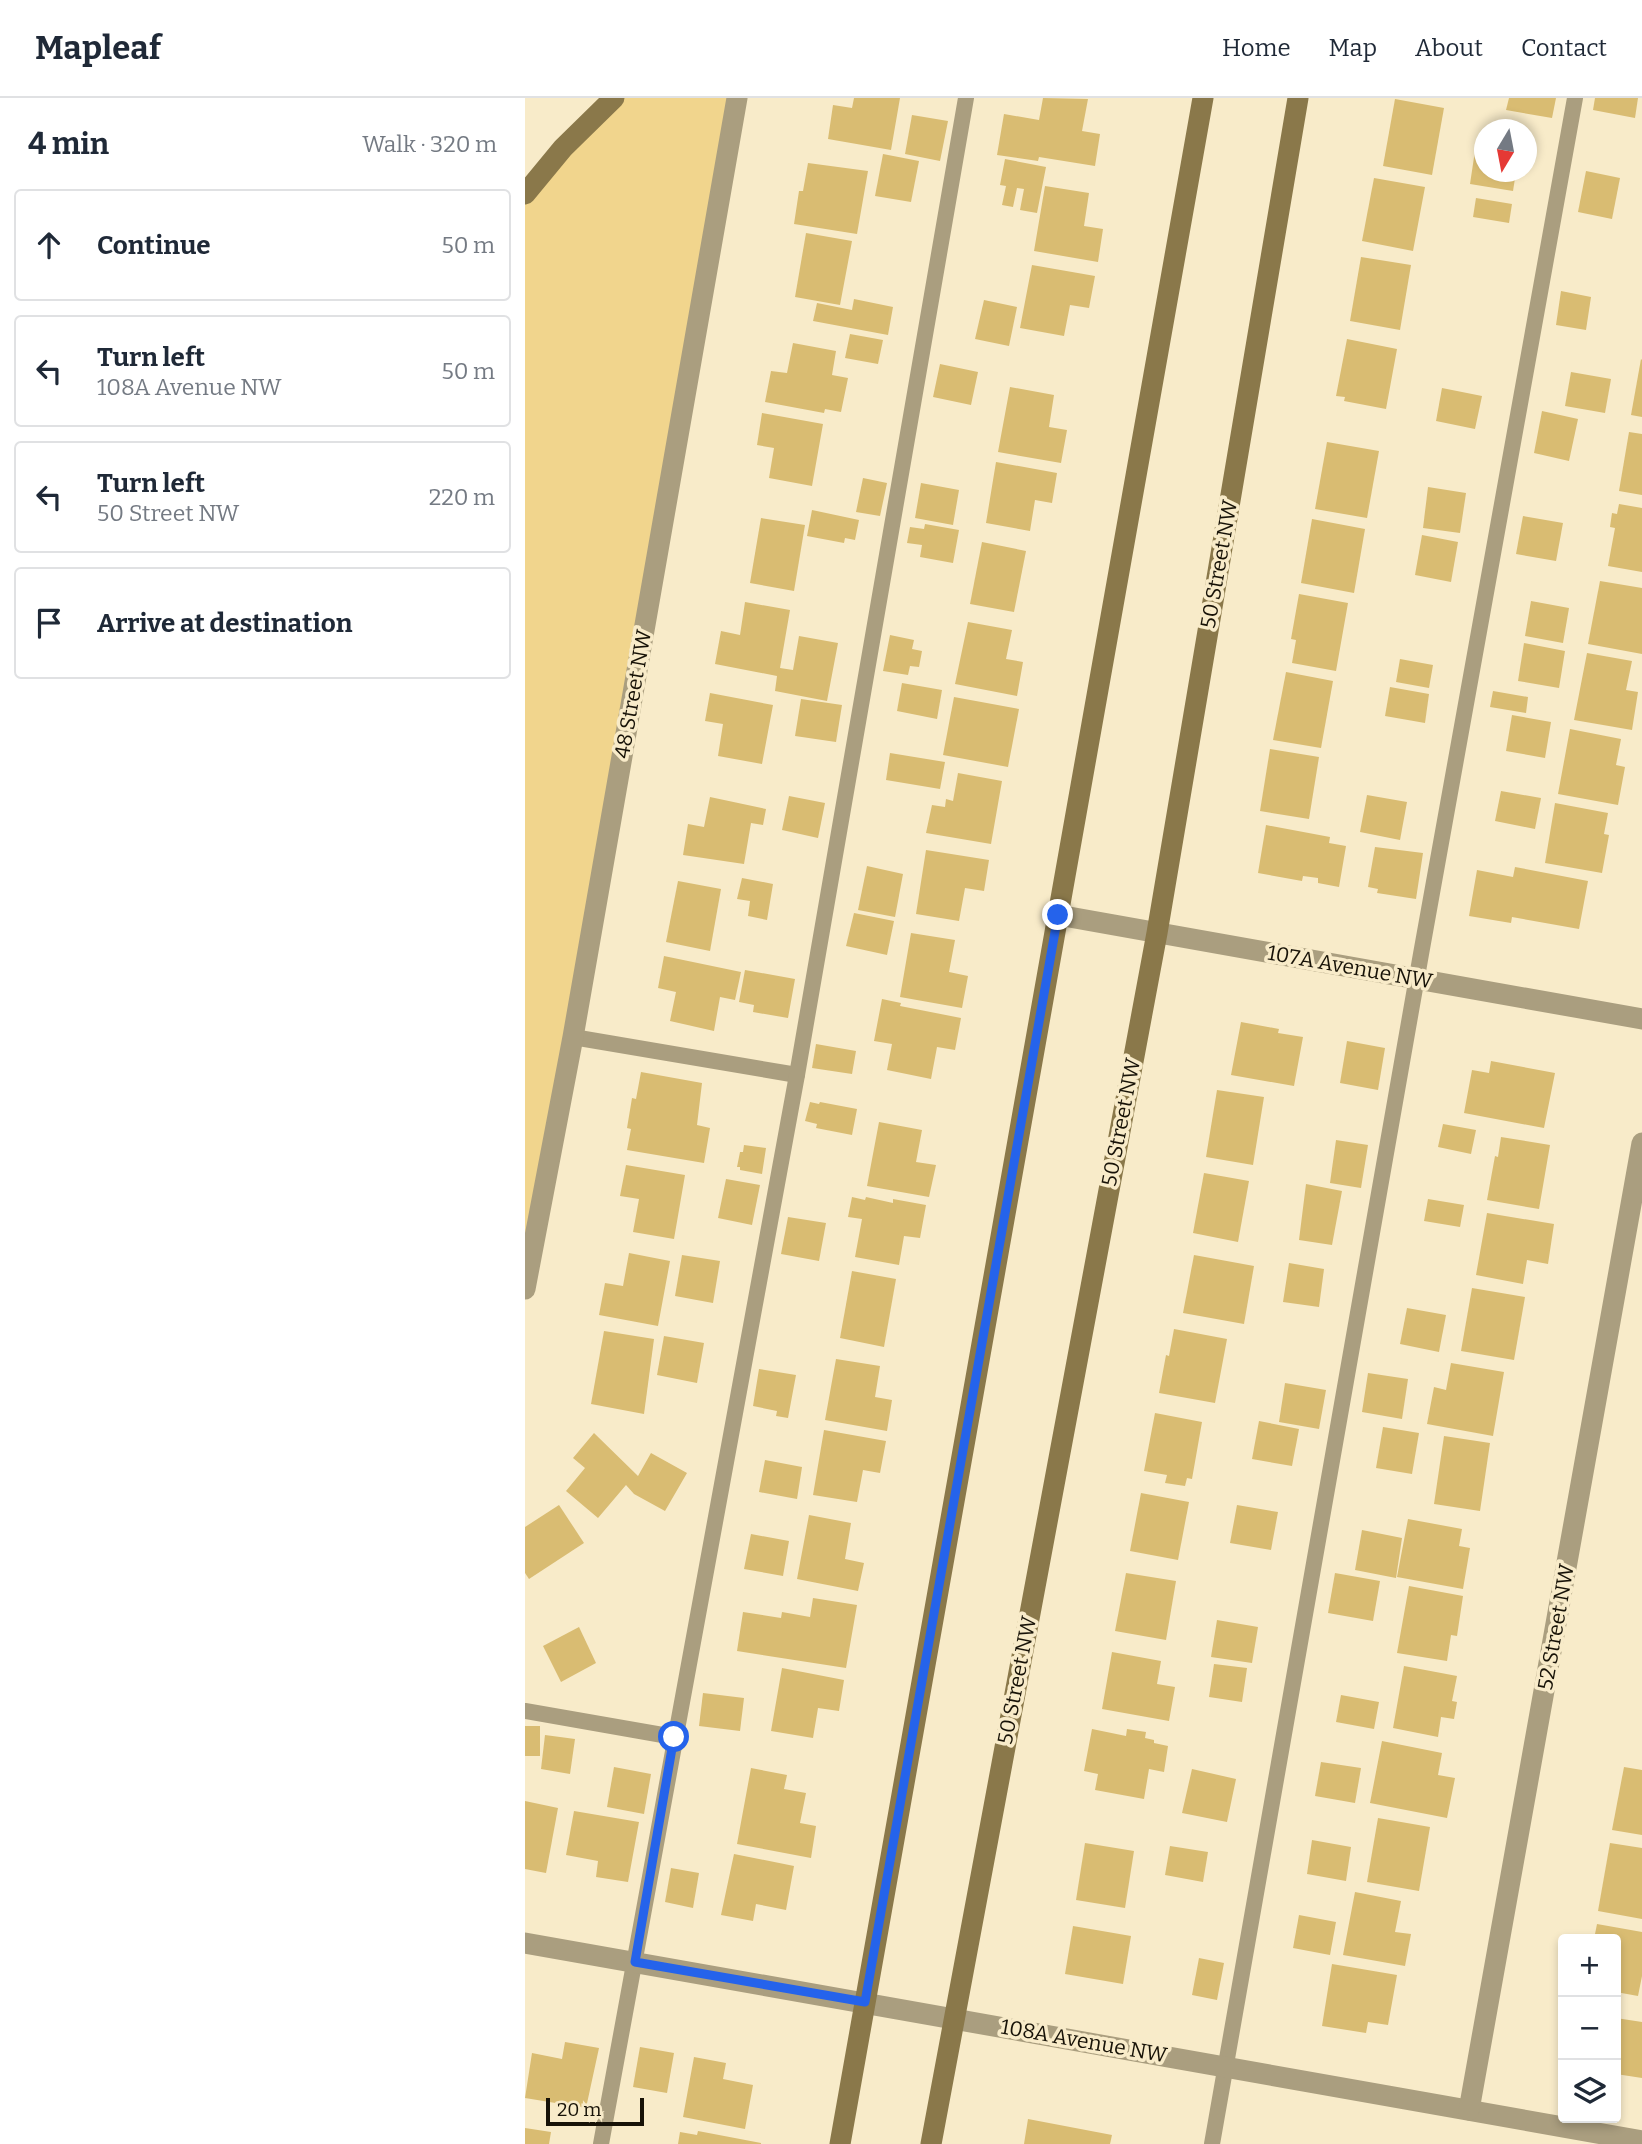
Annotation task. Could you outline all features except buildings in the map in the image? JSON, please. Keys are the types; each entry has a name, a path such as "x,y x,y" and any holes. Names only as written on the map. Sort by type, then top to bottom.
{"street":[{"path":"525,194 563,148 614,98"},
{"name":"48 Street NW","path":"525,1289 573,1037 737,98"},
{"path":"841,2144 1203,98"},
{"name":"50 Street NW","path":"931,2144 1157,933 1298,98"},
{"name":"107A Avenue NW","path":"1058,915 1642,1019"},
{"name":"52 Street NW","path":"1469,2110 1642,1143"},
{"name":"108A Avenue NW","path":"525,1943 1642,2141"}],"lane":[{"path":"601,2144 797,1075 966,98"},
{"path":"1212,2144 1575,98"},
{"path":"573,1037 797,1075"},
{"path":"525,1711 674,1737"}],"shaded area":[{"path":"614,98 737,98 525,1289 525,194"}],"route":[{"path":"674,1737 635,1962 865,2002 1058,915"}]}
